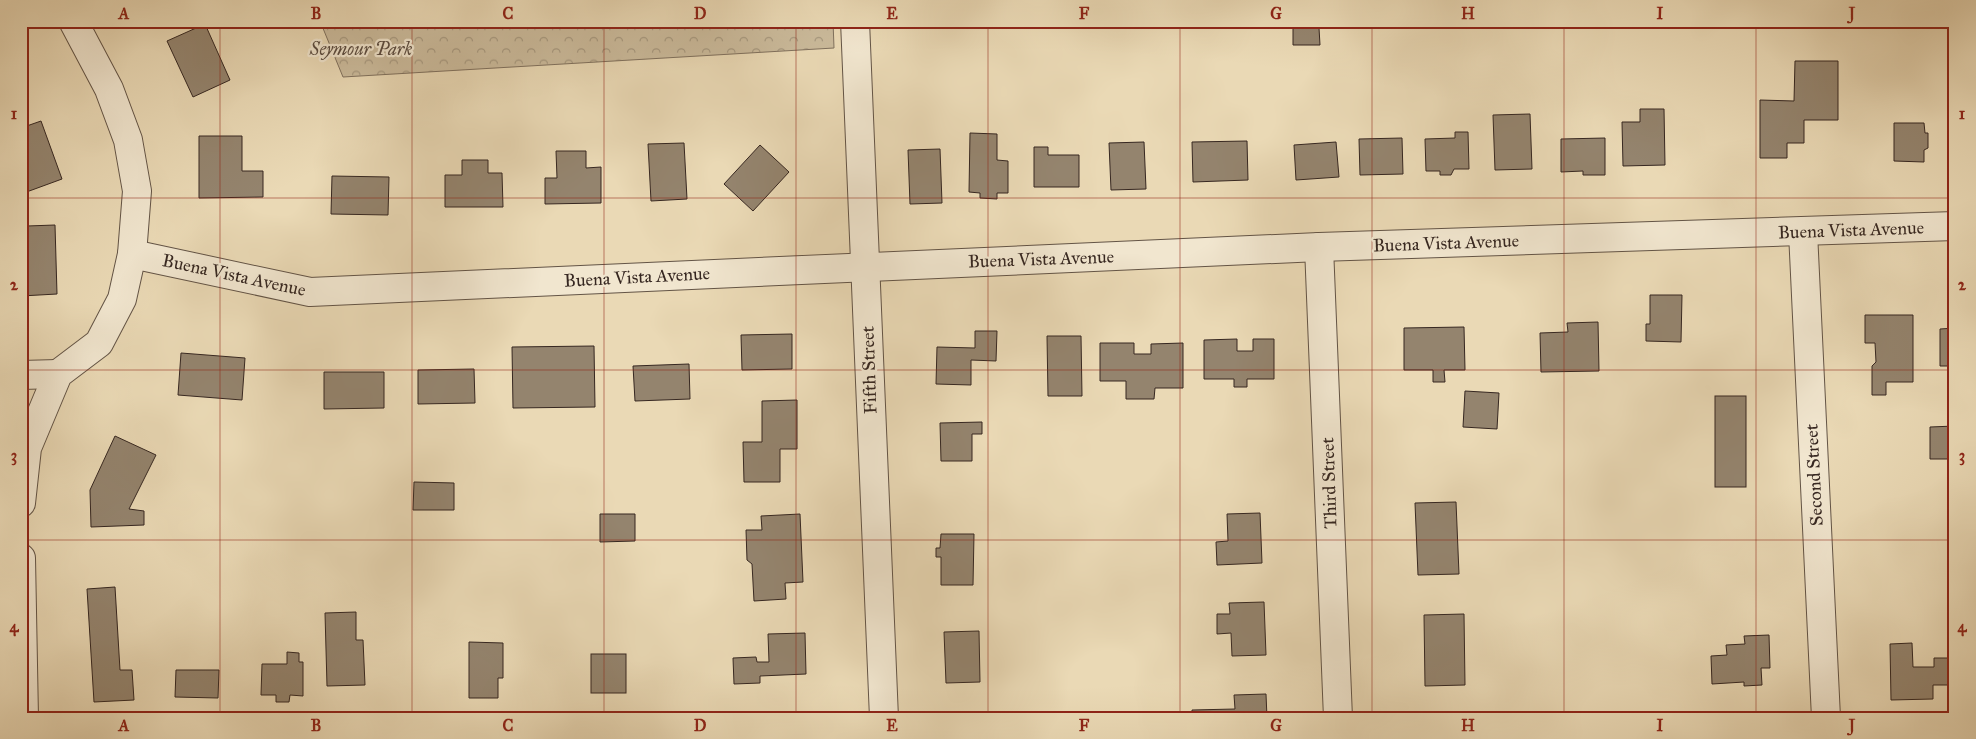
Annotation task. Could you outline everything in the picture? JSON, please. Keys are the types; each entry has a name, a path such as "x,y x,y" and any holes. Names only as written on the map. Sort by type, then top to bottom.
{"street":[{"path":"21,502 27,448 58,374 100,343 122,299 132,254 136,191 128,140 109,89 73,21"},
{"name":"Fifth Street","path":"855,21 884,718"},
{"name":"Buena Vista Avenue","path":"132,254 310,292 1320,247 1955,226"},
{"name":"Second Street","path":"1803,232 1826,718"},
{"name":"Third Street","path":"1320,247 1338,718"},
{"path":"21,374 58,374"},
{"path":"21,558 24,718"}],"green space":[{"name":"Seymour Park","path":"320,21 833,21 834,48 343,77"}],"building":[{"path":"1048,21 1081,21 1081,25 1048,26"},
{"path":"1108,21 1141,21 1141,28 1108,28"},
{"path":"1282,21 1299,21 1299,28 1319,28 1320,45 1293,45 1293,25 1282,25"},
{"path":"205,24 230,80 193,97 167,41"},
{"path":"1795,61 1838,61 1838,120 1804,120 1804,143 1787,143 1787,158 1760,158 1760,100 1794,101"},
{"path":"1640,109 1664,109 1665,165 1623,166 1622,122 1640,122"},
{"path":"1530,114 1532,169 1495,170 1493,115"},
{"path":"41,121 62,179 21,194 21,128"},
{"path":"1894,123 1924,123 1925,133 1928,133 1928,148 1924,150 1924,162 1894,161"},
{"path":"1455,132 1468,132 1469,169 1454,169 1451,175 1440,175 1440,171 1426,171 1425,139 1455,138"},
{"path":"970,133 997,134 997,160 1008,161 1008,193 997,193 997,199 980,198 980,193 969,192"},
{"path":"199,136 242,136 242,171 263,171 263,197 199,198"},
{"path":"1402,138 1403,174 1360,175 1359,139"},
{"path":"1605,138 1605,175 1583,175 1583,171 1561,172 1561,139"},
{"path":"1247,141 1248,180 1193,182 1192,142"},
{"path":"1144,142 1146,189 1111,190 1109,143"},
{"path":"1336,142 1339,177 1296,180 1294,145"},
{"path":"684,143 687,199 651,201 648,144"},
{"path":"760,145 789,172 753,211 724,184"},
{"path":"1034,147 1048,147 1048,155 1079,155 1079,187 1034,187"},
{"path":"940,149 942,203 910,204 908,150"},
{"path":"556,151 586,151 586,168 601,167 601,203 545,204 545,178 557,178"},
{"path":"462,160 488,160 488,173 502,173 503,207 445,207 445,175 462,175"},
{"path":"332,176 389,177 388,215 331,214"},
{"path":"55,225 57,294 21,296 21,253 28,253 27,226"},
{"path":"1650,295 1682,295 1681,342 1646,341 1646,324 1650,324"},
{"path":"1865,315 1913,315 1913,382 1886,382 1886,395 1872,395 1872,366 1876,362 1875,343 1865,343"},
{"path":"1598,322 1599,371 1541,372 1540,333 1568,332 1567,323"},
{"path":"1464,327 1465,370 1444,370 1445,382 1433,382 1433,370 1404,370 1404,328"},
{"path":"1955,328 1955,366 1940,366 1940,329"},
{"path":"975,331 997,331 996,361 971,360 971,385 936,384 937,347 975,348"},
{"path":"792,334 792,369 742,370 741,335"},
{"path":"1047,336 1081,336 1082,396 1048,396"},
{"path":"1237,339 1237,351 1253,351 1253,339 1274,339 1274,379 1247,379 1247,387 1234,387 1234,379 1204,379 1204,340"},
{"path":"1100,343 1134,343 1134,354 1151,354 1151,344 1183,343 1183,388 1155,388 1154,399 1126,399 1126,381 1100,381"},
{"path":"594,346 595,407 513,408 512,347"},
{"path":"181,353 245,358 242,400 178,395"},
{"path":"689,364 690,399 635,401 633,366"},
{"path":"474,369 475,403 418,404 418,370"},
{"path":"324,372 384,372 384,408 324,409"},
{"path":"1465,391 1499,393 1497,429 1463,427"},
{"path":"1715,396 1746,396 1746,487 1715,487"},
{"path":"797,400 797,449 780,449 780,482 744,482 743,442 762,442 762,401"},
{"path":"982,422 982,434 972,434 972,461 941,461 940,423"},
{"path":"1955,426 1955,459 1930,459 1930,427"},
{"path":"115,436 156,455 129,509 144,511 144,525 91,527 90,490"},
{"path":"414,482 454,483 454,510 413,510"},
{"path":"1456,502 1459,574 1418,575 1415,503"},
{"path":"1260,513 1262,563 1217,565 1216,542 1228,541 1227,514"},
{"path":"600,514 635,514 635,541 600,542"},
{"path":"800,514 803,582 785,583 786,599 754,601 752,564 747,560 746,530 762,530 761,516"},
{"path":"941,534 974,534 973,585 941,585 941,557 936,557 936,548 940,548"},
{"path":"115,587 120,670 132,670 134,700 94,702 87,589"},
{"path":"1264,602 1266,655 1232,656 1231,633 1217,634 1217,614 1230,614 1229,603"},
{"path":"356,612 356,640 363,640 365,685 327,686 325,613"},
{"path":"1464,614 1465,685 1425,686 1424,615"},
{"path":"979,631 980,682 946,683 944,632"},
{"path":"805,633 806,674 760,676 760,683 734,684 733,658 756,657 757,662 769,662 768,634"},
{"path":"1769,635 1770,668 1761,668 1762,685 1744,686 1744,682 1712,684 1711,656 1727,655 1726,645 1745,644 1744,636"},
{"path":"469,642 503,643 503,678 498,678 498,698 469,698"},
{"path":"1912,643 1913,667 1934,667 1934,658 1948,658 1949,685 1933,685 1933,699 1891,700 1890,644"},
{"path":"287,652 299,653 299,662 303,662 303,696 290,695 289,702 276,702 276,695 261,695 262,664 287,664"},
{"path":"591,654 626,654 626,693 591,693"},
{"path":"176,670 219,670 218,698 175,697"},
{"path":"1266,694 1267,718 1192,718 1192,710 1235,709 1234,695"}]}
